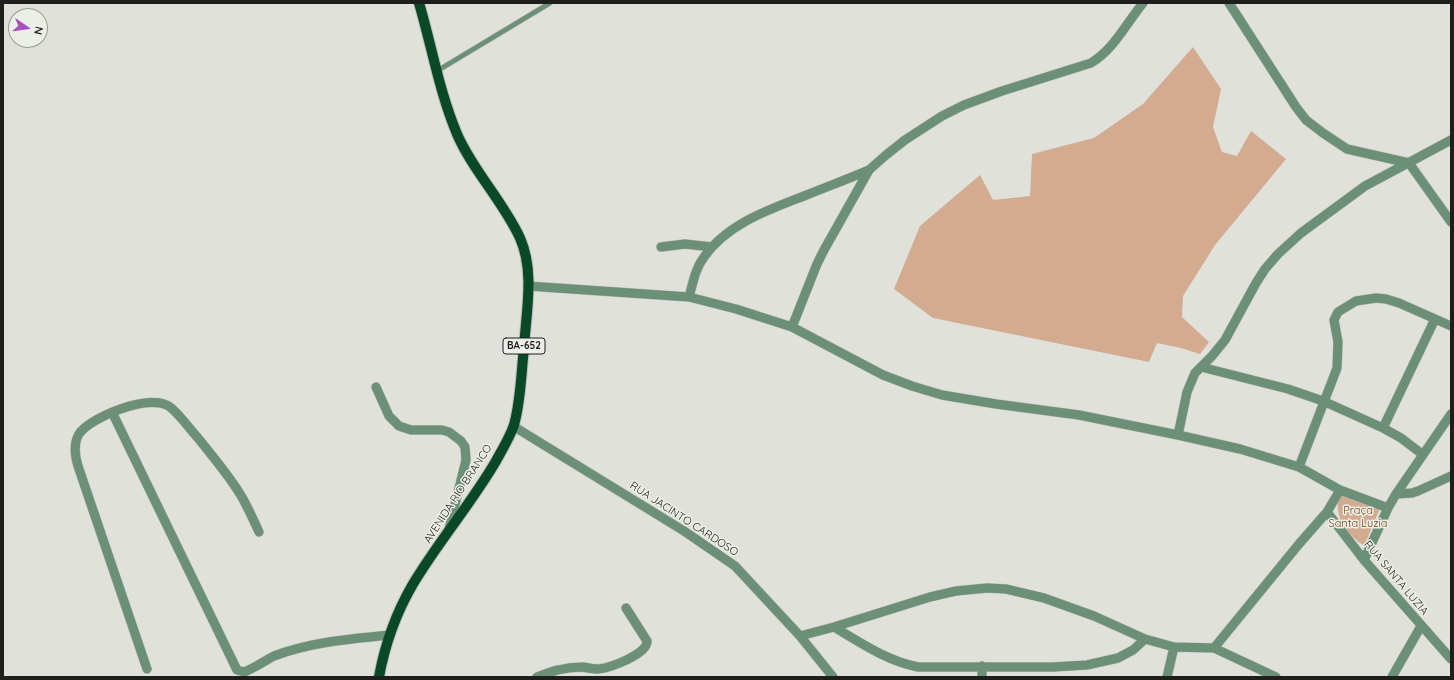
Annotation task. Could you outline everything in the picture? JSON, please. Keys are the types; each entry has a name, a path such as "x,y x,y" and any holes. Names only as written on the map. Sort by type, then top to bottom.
{"main road":[{"name":"AVENIDA RIO BRANCO","path":"379,677 390,635 401,607 414,584 496,461 513,426 520,397 528,286 527,261 520,240 507,213 461,143 448,111 436,72 419,3"}],"street":[{"path":"689,297 698,266 712,247 723,236 737,226 768,210 869,170 905,140 942,116 964,105 1096,60 1113,44 1143,3"},
{"path":"1229,3 1296,107 1306,120 1347,149 1409,163 1451,222"},
{"path":"1178,435 1191,380 1195,373 1225,340 1256,283 1265,269 1278,254 1301,232 1365,186 1451,140"},
{"path":"792,327 817,264 869,170"},
{"path":"661,247 685,244 712,247"},
{"path":"528,286 689,297 736,309 792,327 883,374 906,384 942,395 1079,415 1247,451 1299,467 1340,490 1388,508"},
{"path":"1299,467 1323,401 1337,368 1338,342 1334,320 1342,308 1356,301 1376,298 1386,299 1399,303 1451,326"},
{"path":"1383,428 1435,319"},
{"path":"1201,366 1288,389 1323,401 1383,428 1401,438 1422,454"},
{"path":"376,387 389,416 394,423 410,430 442,430 449,432 461,441 465,447 466,460 448,533"},
{"path":"147,668 75,455 75,443 78,434 85,427 112,412 145,402 156,402 169,406 188,426 239,492 259,532"},
{"path":"112,412 237,670 244,672 273,657 315,644 335,640 390,635"},
{"path":"1364,560 1396,494 1422,454 1451,414"},
{"name":"RUA JACINTO CARDOSO","path":"513,426 724,557 747,578 800,636 833,677"},
{"path":"1396,494 1412,493 1451,476"},
{"path":"1214,648 1327,512 1340,490"},
{"name":"RUA SANTA LUZIA","path":"1327,512 1364,560 1451,659"},
{"path":"800,636 930,597 956,591 987,588 1012,590 1044,598 1094,616 1145,639 1174,647 1214,648 1276,677"},
{"path":"537,677 557,670 576,667 595,669 606,667 644,650 647,641 626,608"},
{"path":"1392,677 1421,626"},
{"path":"834,627 873,651 903,664 918,667 1087,666 1118,658 1133,650 1145,639"},
{"path":"1167,677 1174,647"},
{"path":"982,666 982,677"},
{"path":"1053,667 1053,677"}],"lane":[{"path":"436,72 550,3"}],"green space":[{"path":"1193,47 1221,89 1213,127 1222,152 1237,156 1251,131 1286,159 1215,245 1183,296 1182,317 1209,342 1200,354 1157,343 1149,362 933,318 894,289 920,226 980,175 993,200 1030,196 1032,154 1094,138 1143,104"},
{"name":"Praça Santa Luzia","path":"1344,495 1381,506 1364,546 1352,536 1341,521 1338,499"}]}
